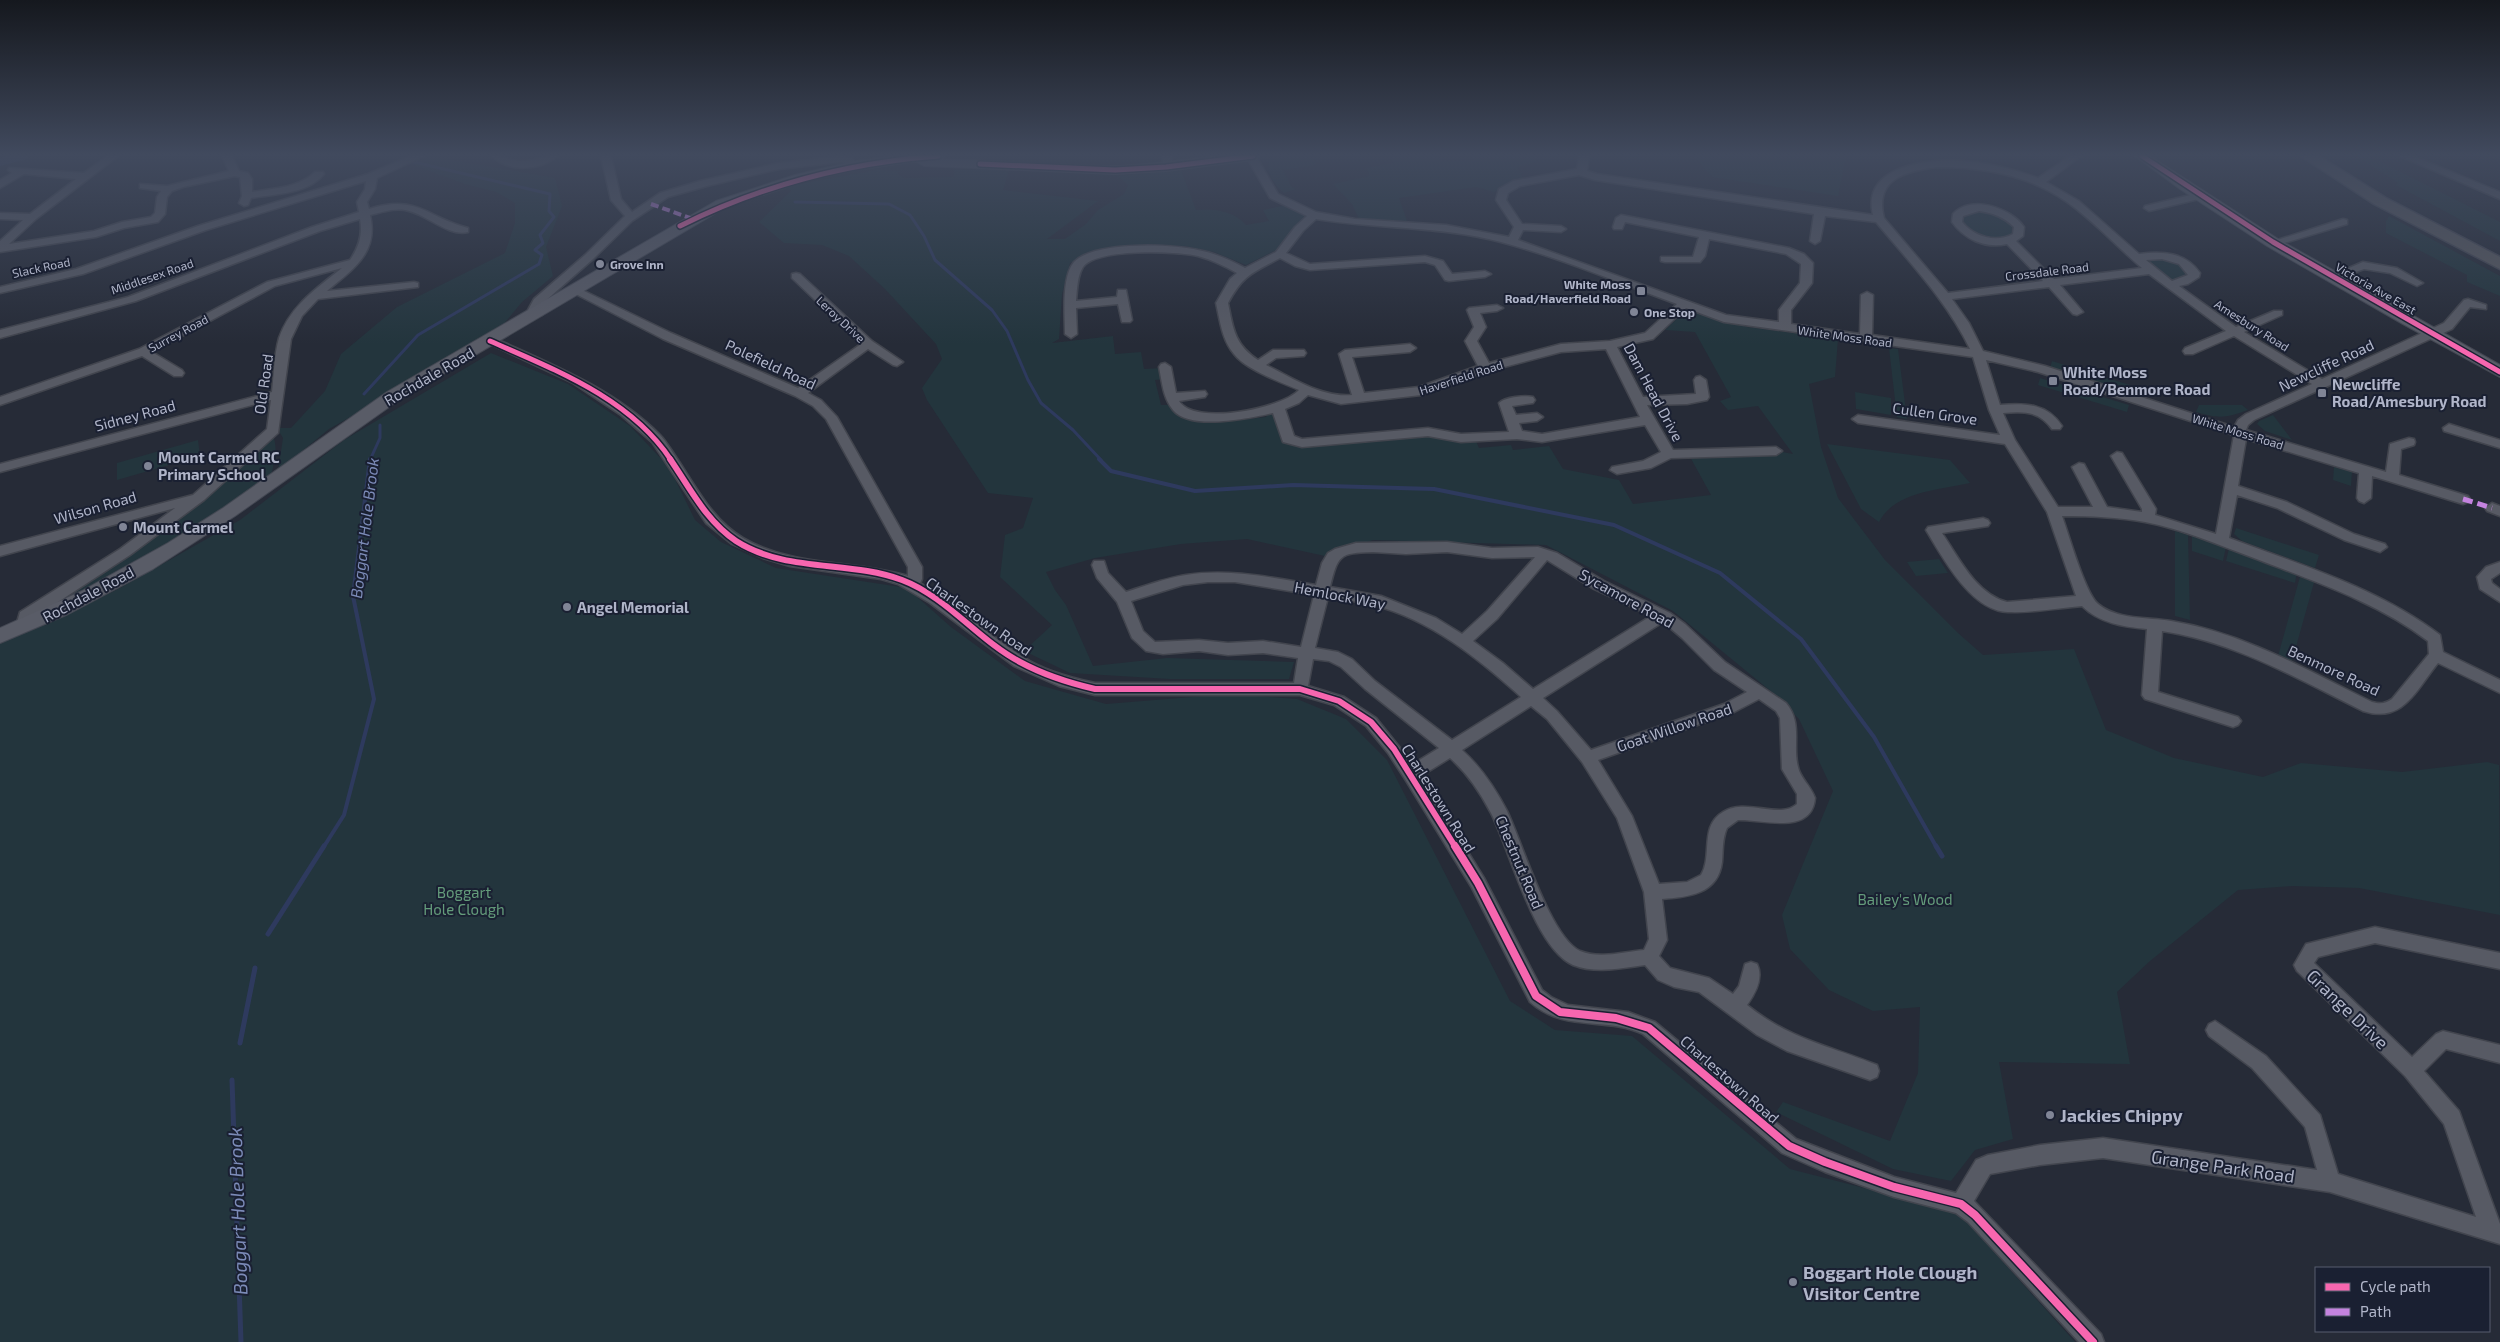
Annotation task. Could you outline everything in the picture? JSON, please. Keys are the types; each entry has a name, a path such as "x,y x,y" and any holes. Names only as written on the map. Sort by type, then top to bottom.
{"highway":[{"path":"2414,219 2500,264"},
{"path":"2445,219 2500,247"}],"main road":[{"name":"Rochdale Road","path":"0,636 102,588 198,532 253,495 348,425 576,291 694,219"},
{"name":"Victoria Ave East","path":"2235,219 2274,243 2500,372"}],"street":[{"path":"0,248 30,219"},
{"path":"0,248 96,234 122,225 157,221 158,219"},
{"name":"Slack Road","path":"0,290 79,272 233,219"},
{"name":"Middlesex Road","path":"0,334 132,299 348,219"},
{"name":"Old Road","path":"23,626 24,616 125,552 199,497 273,430 285,339 296,315 303,306 354,263 362,251 367,235 366,219"},
{"name":"Middlesex Road","path":"444,219 467,226 456,243"},
{"path":"538,313 534,310 538,301 629,219"},
{"name":"Haverfield Road","path":"1310,219 1299,229 1280,254 1244,272 1229,287 1222,303 1226,328 1235,348 1258,366 1321,396 1341,400 1421,391 1485,368 1561,348 1610,345 1648,336 1684,304"},
{"name":"White Moss Road","path":"1335,219 1355,222 1446,228 1512,242 1581,264 1724,318 1978,354 2041,369 2462,499"},
{"path":"1513,219 1519,227"},
{"path":"1618,227 1621,219"},
{"path":"1624,219 1789,251 1803,258 1807,263 1806,284 1785,310 1785,328"},
{"path":"1815,241 1819,219"},
{"path":"1871,219 1879,219 1945,297 1963,323 1978,354 1995,410 2008,440 2054,512 2085,600 2007,607 1998,606 1981,596 1934,530 1983,523"},
{"path":"1956,219 1960,227 1970,235 1991,241 2009,240 2018,236 2020,230 2012,219"},
{"name":"Amesbury Road","path":"2093,219 2169,285 2236,331 2323,385"},
{"path":"2274,243 2343,222"},
{"path":"1519,227 1561,230"},
{"path":"1512,242 1519,227"},
{"path":"1665,259 1696,260 1705,235"},
{"path":"2009,240 2065,297 2076,312"},
{"path":"1071,334 1071,305 1075,276 1078,265 1091,257 1152,249 1178,249 1206,255 1244,272"},
{"path":"1280,254 1310,267 1424,259 1439,263 1449,278 1485,274"},
{"path":"2138,258 2163,255 2176,258 2190,266 2194,273 2193,277 2184,282 2169,285"},
{"name":"Surrey Road","path":"0,401 143,352 271,284 342,264 354,263"},
{"path":"2334,277 2363,266 2393,270 2417,283"},
{"name":"Crossdale Road","path":"1945,297 2152,270"},
{"name":"Leroy Drive","path":"796,276 868,344 800,393"},
{"path":"316,296 414,285"},
{"name":"Polefield Road","path":"576,291 667,336 800,393 817,404 831,417 915,566 916,579 911,584"},
{"path":"1071,305 1123,295 1126,320"},
{"path":"1866,339 1867,295"},
{"name":"Newcliffe Road","path":"2240,432 2241,426 2246,419 2448,326 2468,302 2482,307"},
{"path":"1485,368 1471,341 1480,327 1473,310 1497,308"},
{"path":"2189,351 2278,313"},
{"name":"Charlestown Road","path":"490,341 577,380 630,416 657,439 711,520 737,541 768,555 790,561 881,574 911,584 964,620 1019,662 1064,682 1095,689 1300,689 1339,701 1371,722 1394,749 1411,774 1478,883 1536,996 1543,1003 1562,1014 1633,1020 1649,1028 1789,1146 1825,1162 1894,1187 1961,1204 1976,1215 2093,1342"},
{"path":"868,344 897,362"},
{"name":"Dam Head Drive","path":"1610,345 1648,420 1669,454"},
{"path":"1359,398 1345,354 1410,348"},
{"path":"143,352 178,373"},
{"path":"1258,366 1273,354 1300,353"},
{"path":"1165,367 1171,398 1175,405 1185,414 1233,416 1278,408 1296,400 1306,389"},
{"path":"1638,401 1687,400 1703,397 1700,380"},
{"name":"Sidney Road","path":"0,468 278,394"},
{"path":"1171,398 1201,394"},
{"path":"1517,435 1505,403 1529,400"},
{"path":"1278,408 1286,435 1288,439 1295,443 1428,432 1461,438 1490,438 1517,435 1532,439 1548,438 1648,420"},
{"path":"1995,410 2022,408 2040,410 2051,417 2056,426"},
{"path":"1511,420 1537,417"},
{"name":"Cullen Grove","path":"1858,419 2008,440"},
{"path":"2448,428 2500,444"},
{"path":"2222,541 2240,432"},
{"path":"2392,477 2395,447 2409,442"},
{"name":"Dam Head Drive","path":"1618,470 1646,465 1669,454 1776,451"},
{"path":"2117,456 2149,509 2148,518"},
{"path":"2079,467 2102,511"},
{"path":"2364,498 2366,469"},
{"path":"2232,488 2282,505 2349,537 2380,547"},
{"name":"Wilson Road","path":"0,551 123,516 199,497"},
{"path":"2054,512 2102,511 2148,518 2222,541 2314,574 2392,611 2431,634 2436,644 2436,655 2500,687"},
{"name":"Sycamore Road","path":"1300,689 1307,652 1332,557 1339,552 1367,547 1447,547 1494,553 1527,549 1558,559 1597,584 1662,616 1681,629 1702,653 1784,712 1788,725 1789,766 1795,779 1806,792 1806,802 1803,810 1791,816 1739,811 1727,816 1719,824 1716,832 1712,870 1709,879 1698,886 1653,892"},
{"path":"1463,642 1492,615 1545,554"},
{"path":"1099,565 1102,577 1122,598"},
{"path":"2500,567 2490,571 2484,577 2485,585 2500,597"},
{"name":"Hemlock Way","path":"1122,598 1184,580 1208,577 1235,577 1376,600 1407,610 1431,622 1498,667 1552,715 1588,757 1624,816 1653,892"},
{"name":"Chestnut Road","path":"1122,598 1136,632 1144,643 1152,647 1162,649 1203,645 1226,649 1262,647 1292,652 1307,652 1341,659 1362,679 1452,749 1491,795 1535,904 1558,943 1571,955 1587,961 1649,957"},
{"name":"Benmore Road","path":"2085,600 2091,608 2105,616 2194,632 2246,649 2292,668 2368,707 2382,710 2393,708 2398,703 2436,655"},
{"path":"1411,774 1662,616"},
{"path":"2155,624 2150,695 2232,722"},
{"name":"Goat Willow Road","path":"1588,757 1729,708 1748,700 1758,692"},
{"path":"1653,892 1658,940 1649,957 1664,974 1674,979 1703,984 1763,1029 1794,1044 1836,1051 1870,1071"},
{"name":"Grange Drive","path":"2496,1234 2452,1118 2412,1070 2303,965 2312,950 2374,935 2500,961"},
{"path":"1735,1007 1748,989 1752,970"},
{"path":"2215,1030 2259,1062 2313,1122 2330,1182"},
{"path":"2412,1070 2443,1040 2500,1054"},
{"name":"Grange Park Road","path":"1961,1204 1983,1167 1988,1165 2040,1155 2103,1148 2330,1182 2496,1234"}],"green space":[{"path":"515,219 557,219 546,247 553,276 522,302 502,326 395,392 329,429 278,471 283,438 277,428 291,428 325,391 341,354 397,307 505,253"},
{"name":"Bailey's Wood","path":"762,219 1074,219 1047,239 1065,239 1091,219 1239,219 1246,225 1269,221 1268,219 1307,219 1276,250 1246,265 1214,252 1185,246 1141,245 1105,249 1070,263 1062,294 1059,339 1052,343 1113,336 1115,354 1141,352 1144,369 1163,368 1165,379 1155,380 1161,405 1169,405 1212,423 1266,417 1269,413 1275,413 1288,442 1426,433 1475,439 1479,448 1511,445 1513,450 1549,446 1563,469 1619,480 1633,504 1711,495 1689,455 1776,451 1793,454 1758,406 1728,410 1720,401 1731,397 1695,332 1665,330 1685,311 1697,311 1747,327 1838,339 1835,377 1809,384 1821,447 1838,498 1885,560 1958,633 1983,655 2074,649 2106,730 2174,758 2263,777 2301,763 2402,772 2487,762 2499,765 2500,915 2359,888 2292,886 2238,890 2150,961 2117,992 2130,1064 1999,1062 2013,1139 1975,1150 1951,1181 1893,1169 1776,1112 1783,1102 1890,1141 1918,1073 1920,1007 1873,1011 1829,990 1790,949 1782,915 1833,791 1799,719 1773,693 1673,611 1546,545 1373,540 1325,556 1247,539 1181,544 1095,558 1046,572 1055,590 1066,605 1093,666 1167,658 1294,662 1289,679 1170,679 1070,673 1024,651 1052,625 1000,577 1005,535 1023,528 1033,498 988,493 927,400 922,388 942,359 936,344 885,289 849,256 822,245 784,243 759,222"},
{"path":"1359,219 1406,219 1407,221"},
{"path":"1962,219 2005,219 2017,227 2011,238 1997,238 1978,234 1962,222"},
{"path":"2387,219 2394,219 2500,276 2500,296 2467,282 2467,275 2386,233"},
{"path":"2458,219 2493,219 2500,222 2500,241"},
{"path":"2162,258 2179,262 2188,273 2187,276 2172,280 2148,260"},
{"path":"1889,348 1898,349 1907,419 1897,417"},
{"name":"Boggart Hole Clough","path":"491,353 568,384 630,426 669,467 695,520 721,542 776,568 907,588 951,627 1025,681 1106,704 1229,694 1297,699 1346,719 1387,760 1510,1001 1555,1030 1632,1036 1790,1169 1958,1212 2075,1342 0,1342 0,641 48,624 122,587 240,520 344,440"},
{"path":"2052,361 2131,385 2129,391 2050,368"},
{"path":"2040,378 2129,405 2127,412 2038,385"},
{"path":"1855,392 1891,398 1891,415 1856,409"},
{"path":"2199,405 2242,405 2248,410 2234,415 2217,417 2196,412"},
{"path":"2273,415 2292,440 2265,431 2257,424 2259,421"},
{"path":"272,434 276,449 271,476 190,530 106,578 48,607 131,552 198,504"},
{"path":"198,440 200,456 117,480 117,463"},
{"path":"1827,444 1950,460 1970,483 1932,490 1907,498 1886,512 1879,522 1861,509"},
{"path":"2334,467 2352,472 2351,486 2333,480"},
{"path":"2236,528 2319,555 2315,568 2242,541 2234,534"},
{"path":"2175,531 2188,535 2190,620 2175,616"},
{"path":"2192,536 2226,547 2223,561 2192,551"},
{"path":"2229,548 2297,572 2295,583 2226,561"},
{"path":"1939,559 1948,573 1916,576 1907,562"},
{"path":"2301,573 2315,579 2292,661 2278,656"}],"waterway":[{"name":"Boggart Hole Brook","path":"364,394 418,335 539,264 542,255 535,250 543,243 540,235 553,219"},
{"path":"912,219 924,236 935,260 992,310 1007,331 1028,380 1041,403 1073,430 1101,460"},
{"name":"Boggart Hole Brook","path":"370,460 380,438 380,425"},
{"name":"Boggart Hole Brook","path":"323,848 344,815 374,699 353,596 370,459"},
{"path":"1099,459 1111,471 1195,491 1293,485 1434,489 1614,525 1720,573 1801,639 1874,737 1937,848"},
{"name":"Boggart Hole Brook","path":"268,934 324,846"},
{"path":"1936,846 1942,856"},
{"name":"Boggart Hole Brook","path":"240,1043 255,968"},
{"name":"Boggart Hole Brook","path":"232,1080 241,1342"}],"marked path":[{"path":"2463,499 2492,508"}],"cycle path":[{"path":"680,226 695,219"},
{"path":"2234,219 2363,295 2500,372"},
{"path":"490,341 577,380 625,412 657,439 711,520 737,541 768,555 790,561 881,574 903,580 935,599 1019,662 1064,682 1095,689 1300,689 1339,701 1371,722 1394,749 1411,774 1478,883 1536,996 1544,1003 1560,1012 1568,1014 1616,1018 1649,1028 1789,1146 1825,1162 1894,1187 1961,1204 1975,1215 2093,1342"}],"place":[{"name":"Grove Inn","path":"600,264"},
{"name":"White Moss Road/Haverfield Road","path":"1641,291"},
{"name":"One Stop","path":"1634,312"},
{"name":"White Moss Road/Benmore Road","path":"2053,381"},
{"name":"Newcliffe Road/Amesbury Road","path":"2322,393"},
{"name":"Mount Carmel RC Primary School","path":"148,466"},
{"name":"Mount Carmel","path":"123,527"},
{"name":"Angel Memorial","path":"567,607"},
{"name":"Jackies Chippy","path":"2050,1115"},
{"name":"Boggart Hole Clough Visitor Centre","path":"1793,1282"}]}
